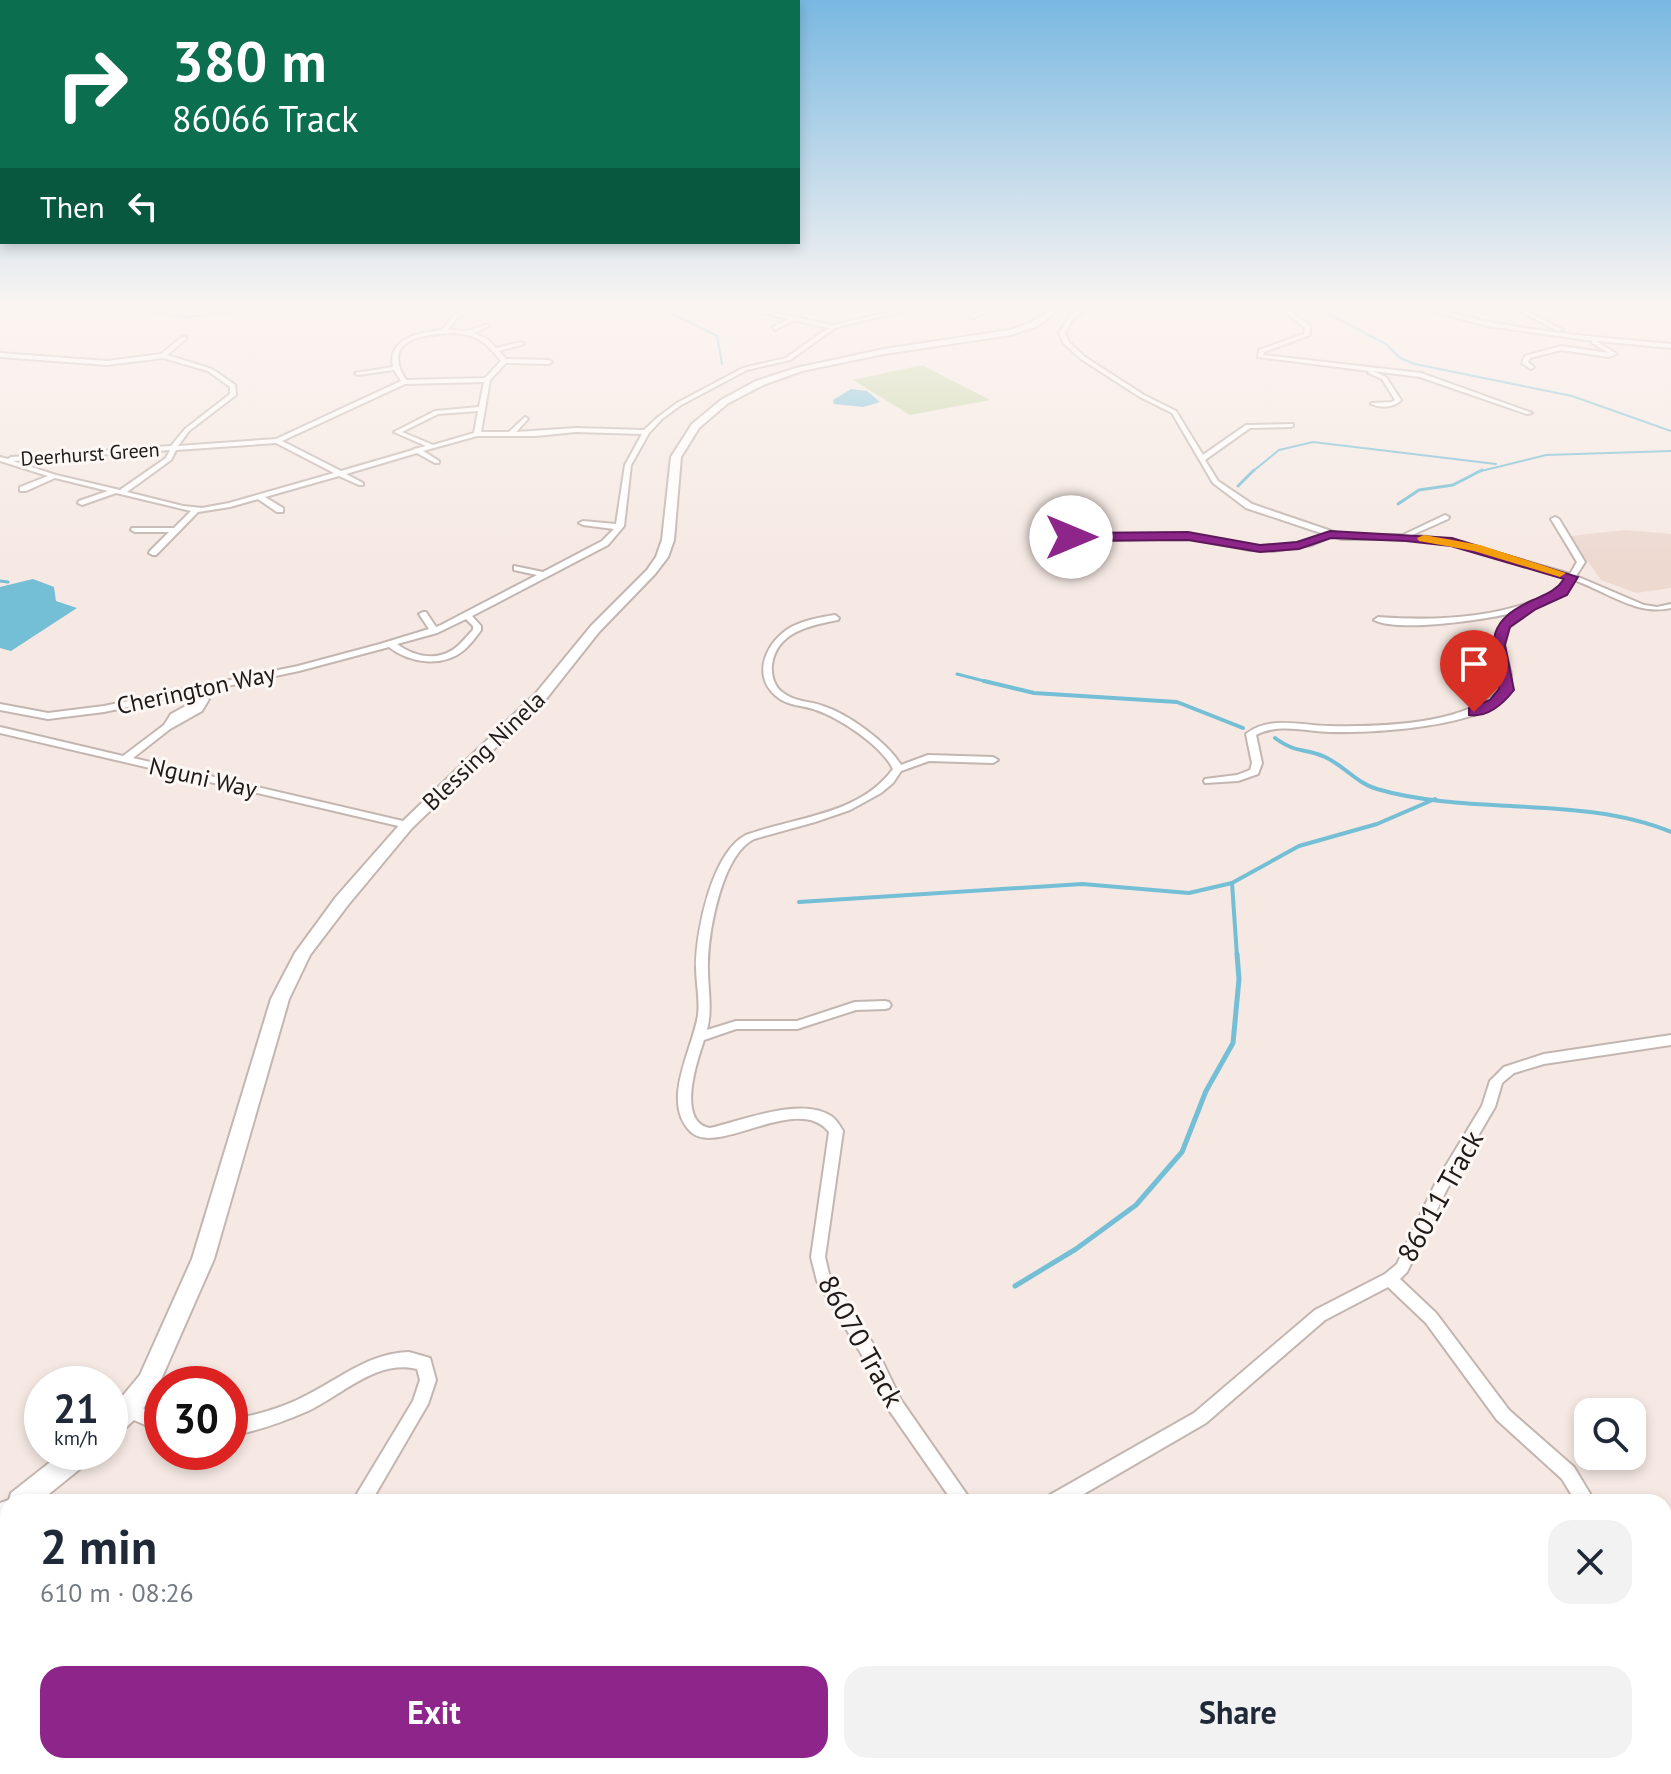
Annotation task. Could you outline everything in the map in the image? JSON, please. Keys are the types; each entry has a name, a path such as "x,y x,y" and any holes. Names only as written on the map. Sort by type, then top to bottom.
{"street":[{"path":"82,503 119,491 169,459 177,441 187,430 228,400 234,392"},
{"path":"277,441 383,392"},
{"path":"477,434 485,392"},
{"path":"583,523 619,527 628,465 646,432 679,404 702,392"},
{"name":"Blessing Ninela","path":"128,1410 160,1359 203,1259 280,999 303,953 342,901 407,825 541,696 595,629 651,572 662,557 668,540 676,457 681,445 707,415 745,392"},
{"path":"1139,392 1174,412 1215,482 1235,499 1266,514 1330,534 1428,539 1476,548 1572,577 1642,607 1657,609 1671,606"},
{"path":"1374,404 1394,404 1398,399 1392,392"},
{"path":"1471,392 1529,413"},
{"path":"431,446 397,432 437,412 481,409"},
{"path":"511,434 525,419"},
{"path":"1202,459 1248,426 1291,425"},
{"path":"1,460 196,510 259,497 477,434 576,430 646,432"},
{"path":"277,441 361,484"},
{"name":"Deerhurst Green","path":"1,460 277,441"},
{"path":"416,450 437,462"},
{"path":"23,489 54,476"},
{"path":"259,497 280,510"},
{"path":"153,553 196,510"},
{"path":"1406,537 1445,517"},
{"path":"1209,781 1238,778 1255,772 1257,763 1250,739 1257,730 1277,726 1353,728 1451,718 1495,703 1506,690 1507,683 1498,634 1503,625 1531,606 1563,592 1581,562 1555,519"},
{"name":"Cherington Way","path":"0,707 37,715 64,715 224,684 391,644 434,631 545,575 605,543 619,527"},
{"path":"135,530 176,530"},
{"path":"1417,531 1425,533 1428,539"},
{"path":"1037,540 1188,536 1250,548 1273,549 1309,543 1330,534"},
{"path":"517,568 545,575"},
{"path":"1378,620 1413,622 1465,618 1531,606"},
{"path":"423,614 434,631"},
{"path":"391,644 401,654 414,657 450,655 459,650 477,630 467,615"},
{"path":"835,618 804,623 782,638 773,650 767,667 769,681 782,698 829,711 885,749 896,760 898,769 894,777 878,791 843,809 740,842 731,852 720,876 701,962 706,1003 700,1037 736,1025 797,1025 855,1006 885,1005"},
{"path":"124,760 167,727 199,709 203,700 224,684"},
{"name":"Nguni Way","path":"0,730 407,825"},
{"path":"898,769 928,758 993,760"},
{"name":"86070 Track","path":"700,1037 684,1090 690,1123 699,1131 710,1133 801,1112 817,1114 834,1125 836,1131 818,1257 822,1276 871,1355 895,1405 957,1494"},
{"name":"86011 Track","path":"1068,1494 1200,1418 1320,1315 1390,1279 1402,1268 1441,1186 1488,1107 1496,1081 1509,1070 1544,1059 1671,1040"},
{"path":"1390,1279 1431,1318 1503,1415 1568,1473 1581,1494"},
{"path":"248,1425 288,1411 380,1363 408,1357 424,1363 428,1380 420,1404 366,1494"},
{"path":"128,1410 144,1417"},
{"path":"30,1494 60,1470"}],"shaded area":[{"path":"1625,530 1671,534 1671,588 1636,593 1601,580 1570,536"}],"green space":[{"path":"872,392 974,392 990,400 910,415"}],"water":[{"path":"846,392 868,392 880,402 863,407 834,404 833,400"},
{"path":"33,579 54,587 56,601 77,608 11,651 0,648 0,587"}],"waterway":[{"path":"1551,392 1572,396 1671,431"},
{"path":"1252,472 1279,450 1313,442 1496,464"},
{"path":"1479,471 1546,455 1671,451"},
{"path":"1398,504 1419,490 1453,485 1479,471"},
{"path":"1238,486 1252,472"},
{"path":"0,581 8,582"},
{"path":"957,674 987,682"},
{"path":"987,682 1034,693 1177,702 1243,728"},
{"path":"987,682 992,683"},
{"path":"1275,738 1289,746 1325,757 1377,789 1433,800"},
{"path":"1232,883 1299,846 1377,824 1433,800"},
{"path":"1433,800 1601,813 1671,832"},
{"path":"799,902 1082,884 1189,893 1232,883"},
{"path":"1232,883 1237,956"},
{"path":"1015,1286 1076,1249 1136,1205 1182,1152 1206,1091 1233,1043 1239,979 1237,954"}],"slow traffic":[{"path":"1424,538 1476,548 1560,573"}],"route":[{"path":"1071,537 1173,535 1260,549 1299,545 1330,534 1406,537 1452,542 1572,577 1563,592 1531,606 1503,625 1498,634 1498,645 1506,690 1495,703 1474,712"}]}
